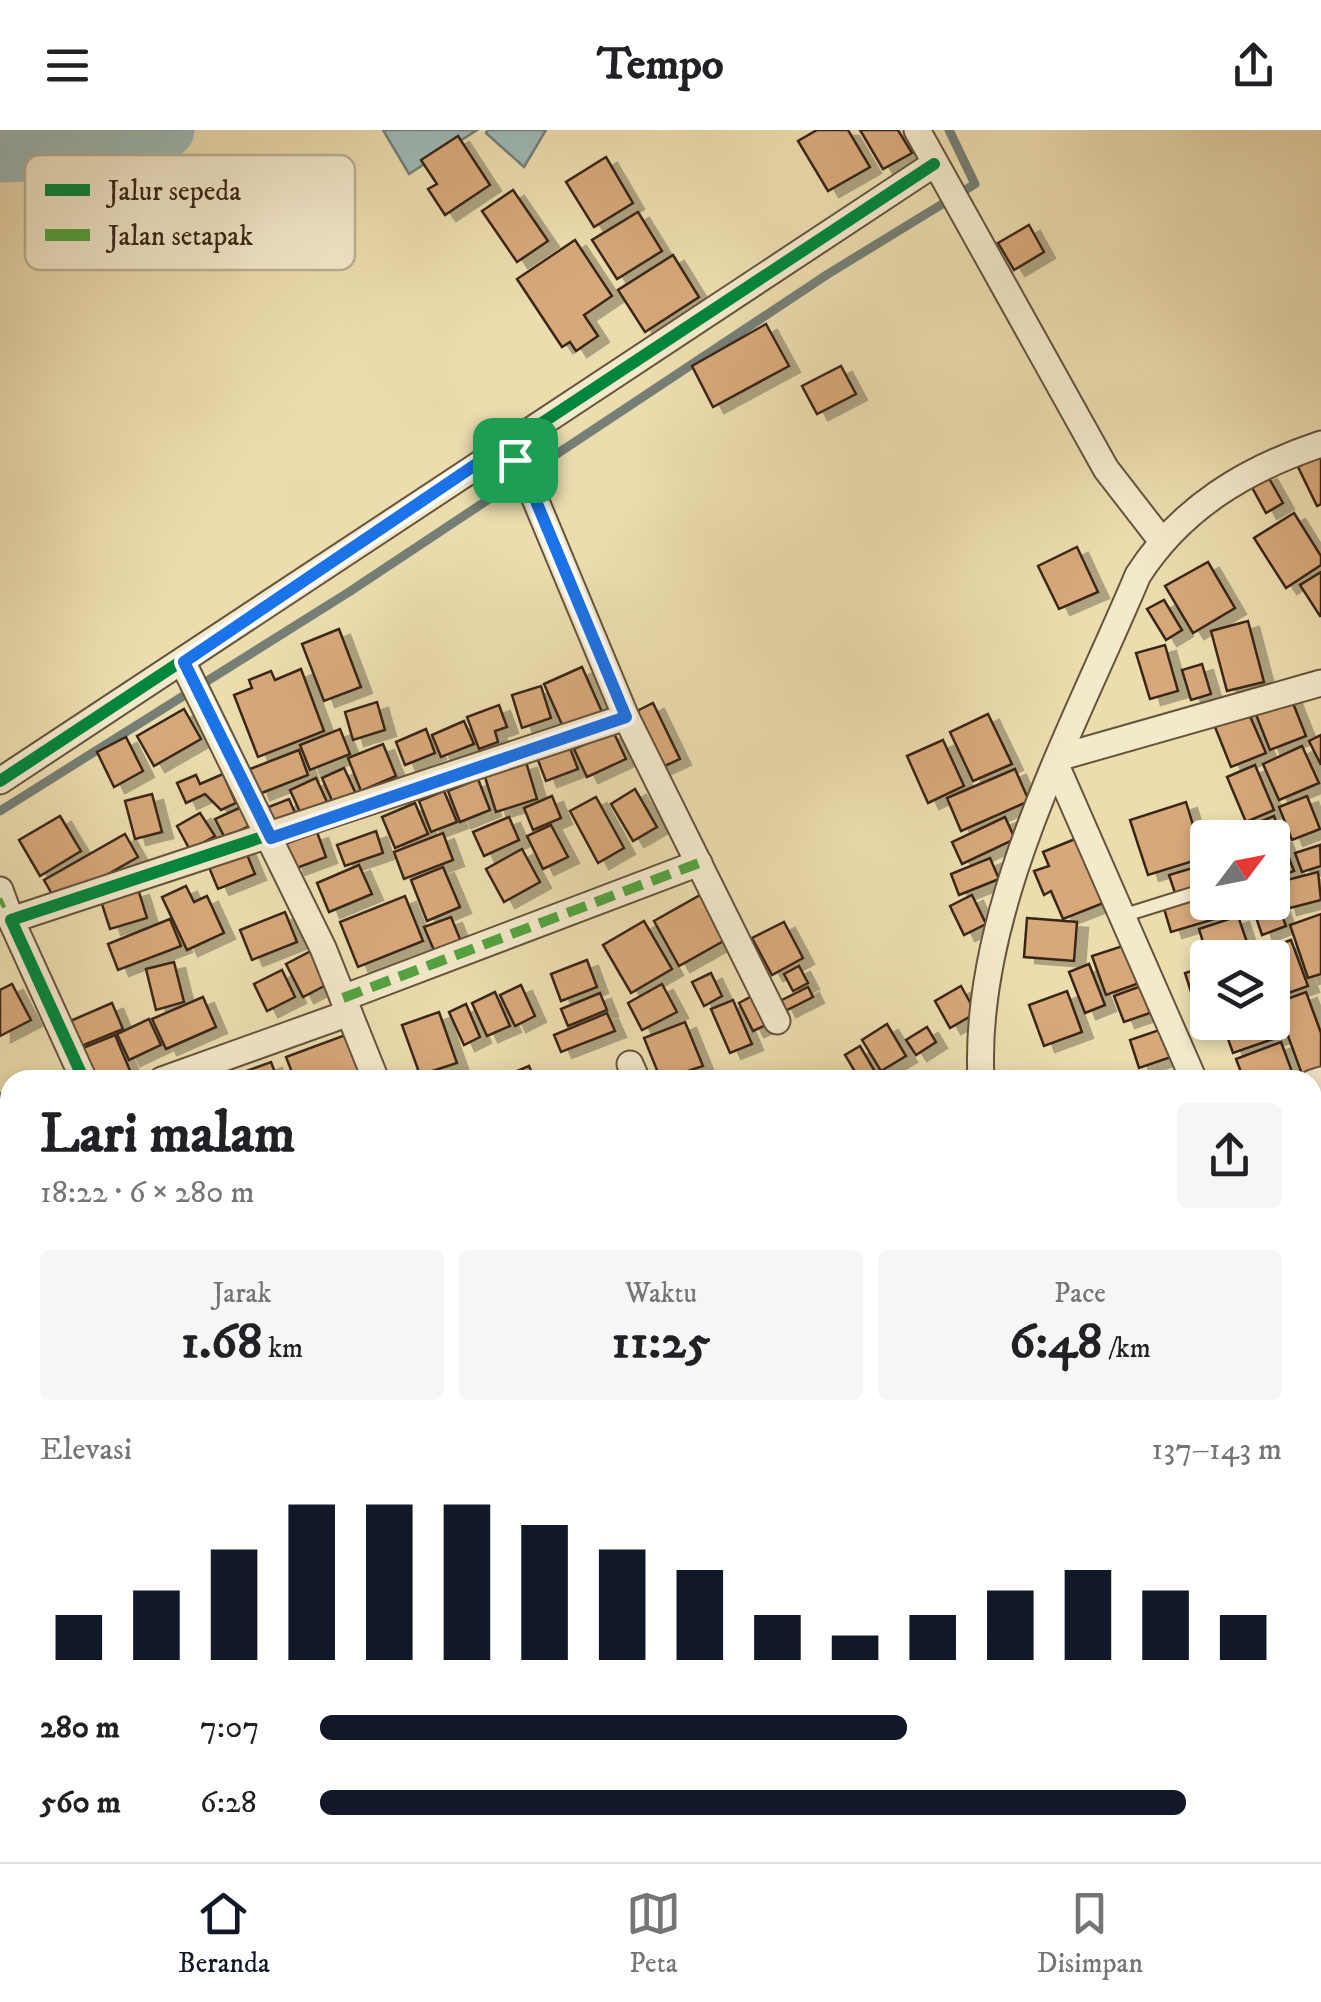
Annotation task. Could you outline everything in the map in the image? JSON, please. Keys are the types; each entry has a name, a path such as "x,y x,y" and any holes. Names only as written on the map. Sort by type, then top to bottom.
{"street":[{"path":"917,130 1106,469 1160,540"},
{"path":"0,781 191,678 510,452 934,164"},
{"path":"980,1070 978,1027 987,970 1013,875 1138,575 1160,540 1228,485 1321,444"},
{"path":"510,452 533,494 626,717 777,1021"},
{"path":"191,678 271,838 372,1070"},
{"path":"1059,761 1321,683"},
{"path":"79,1070 4,904 271,838 626,717"},
{"path":"1059,761 1190,1070"},
{"path":"187,1070 699,863"}],"lane":[{"path":"1122,916 1190,895"}],"water":[{"path":"383,130 477,130 409,174"},
{"path":"546,130 524,167 486,133"}],"building":[{"path":"817,130 848,130 870,167 828,191 798,141"},
{"path":"860,130 898,130 912,153 883,169"},
{"path":"458,136 490,185 445,215 428,189 437,184 421,160"},
{"path":"606,157 633,203 594,227 566,182"},
{"path":"513,190 548,241 517,262 482,211"},
{"path":"638,212 662,251 617,279 592,240"},
{"path":"1029,225 1044,252 1014,270 998,243"},
{"path":"575,240 612,296 584,315 598,336 576,351 570,342 562,347 517,279"},
{"path":"673,255 699,297 645,332 618,290"},
{"path":"766,324 789,366 713,407 692,366"},
{"path":"841,366 856,394 817,414 802,386"},
{"path":"1321,455 1321,504 1317,506 1298,467"},
{"path":"1266,473 1283,503 1266,513 1249,482"},
{"path":"1294,513 1321,556 1321,565 1286,588 1254,538"},
{"path":"1077,547 1098,592 1059,609 1038,566"},
{"path":"1208,562 1235,608 1193,633 1165,586"},
{"path":"1321,572 1321,616 1320,616 1300,585"},
{"path":"1164,600 1182,630 1166,640 1147,609"},
{"path":"1248,621 1264,682 1227,691 1211,631"},
{"path":"339,629 361,687 324,701 302,644"},
{"path":"1165,645 1178,691 1150,699 1136,653"},
{"path":"1202,664 1211,694 1191,700 1182,670"},
{"path":"582,667 602,712 564,729 544,684"},
{"path":"301,669 324,731 258,757 234,695 252,688 249,680 271,671 275,680"},
{"path":"541,686 551,718 522,728 512,695"},
{"path":"1291,698 1306,736 1270,750 1255,712"},
{"path":"377,702 385,730 353,740 345,712"},
{"path":"653,703 680,759 656,770 629,715"},
{"path":"499,705 507,727 495,731 498,742 479,749 467,717"},
{"path":"1246,707 1266,753 1231,767 1213,722"},
{"path":"184,709 201,739 154,766 137,736"},
{"path":"988,714 1012,764 973,781 950,732"},
{"path":"464,721 474,744 441,757 432,735"},
{"path":"340,729 350,754 310,770 300,745"},
{"path":"426,729 435,753 405,765 396,742"},
{"path":"613,731 626,759 587,777 574,749"},
{"path":"1321,735 1321,765 1309,741"},
{"path":"126,737 143,771 114,787 97,752"},
{"path":"943,740 964,786 928,803 907,756"},
{"path":"568,743 578,769 546,781 536,755"},
{"path":"383,744 396,776 361,791 348,758"},
{"path":"1302,746 1319,783 1279,800 1263,764"},
{"path":"299,750 308,775 259,794 250,769"},
{"path":"526,762 537,799 496,812 484,774"},
{"path":"1255,765 1274,810 1245,820 1227,777"},
{"path":"344,768 356,794 334,805 322,778"},
{"path":"1015,769 1029,801 961,831 947,798"},
{"path":"223,774 236,803 221,810 205,794 186,803 177,783 196,775 200,784"},
{"path":"316,778 327,802 301,814 290,790"},
{"path":"478,779 490,810 460,822 448,791"},
{"path":"635,789 657,827 633,841 611,804"},
{"path":"444,791 457,822 431,832 419,801"},
{"path":"152,794 162,832 135,839 125,801"},
{"path":"552,796 561,818 533,830 524,808"},
{"path":"1307,796 1320,829 1292,840 1290,820 1284,820 1279,807"},
{"path":"596,797 624,848 598,863 570,811"},
{"path":"289,799 299,822 272,833 261,810"},
{"path":"1186,802 1191,820 1190,862 1148,875 1130,820"},
{"path":"415,803 428,834 395,848 382,817"},
{"path":"248,804 257,822 225,838 215,819"},
{"path":"200,813 215,836 190,850 177,826"},
{"path":"60,816 81,851 40,876 19,840"},
{"path":"509,817 519,840 484,856 473,832"},
{"path":"1005,817 1015,839 962,864 952,842"},
{"path":"551,825 568,857 543,869 527,836"},
{"path":"376,831 383,853 345,866 337,845"},
{"path":"317,832 326,857 294,869 285,844"},
{"path":"443,833 453,860 404,879 394,852"},
{"path":"125,834 138,857 57,903 44,880"},
{"path":"1085,835 1111,900 1063,919 1051,891 1044,895 1034,871 1049,866 1043,852"},
{"path":"243,845 255,874 218,889 206,860"},
{"path":"1320,845 1321,866 1302,872 1295,853"},
{"path":"522,849 540,882 504,902 486,869"},
{"path":"990,858 999,879 959,895 951,874"},
{"path":"359,865 372,894 329,912 317,883"},
{"path":"443,867 460,907 427,921 411,880"},
{"path":"1190,869 1190,892 1176,896 1169,875"},
{"path":"1318,872 1321,900 1290,908 1290,879"},
{"path":"186,886 194,902 207,896 224,933 187,950 162,897"},
{"path":"138,889 147,918 110,929 101,901"},
{"path":"702,894 727,939 679,966 654,921"},
{"path":"972,895 986,924 964,935 950,906"},
{"path":"405,896 423,941 358,967 340,922"},
{"path":"1190,897 1190,920 1212,920 1171,932 1163,905"},
{"path":"285,912 297,942 252,960 240,930"},
{"path":"1321,914 1321,974 1308,978 1290,925"},
{"path":"451,917 462,944 436,955 424,927"},
{"path":"1027,918 1077,922 1074,961 1024,957"},
{"path":"170,919 181,946 118,970 108,944"},
{"path":"1239,920 1246,940 1202,940 1199,929"},
{"path":"1257,920 1284,920 1286,926 1262,935"},
{"path":"644,921 672,969 631,993 603,945"},
{"path":"784,922 803,958 772,975 752,938"},
{"path":"1290,940 1308,986 1290,992"},
{"path":"1132,943 1145,981 1106,995 1092,956"},
{"path":"311,951 328,984 303,997 286,964"},
{"path":"587,960 597,987 561,1001 551,974"},
{"path":"174,962 184,1002 156,1010 146,969"},
{"path":"1089,964 1105,1005 1085,1013 1069,972"},
{"path":"799,966 808,983 793,991 784,974"},
{"path":"282,970 295,997 267,1011 254,984"},
{"path":"711,973 722,996 704,1006 692,982"},
{"path":"12,984 31,1020 0,1036 0,990"},
{"path":"662,984 677,1012 642,1030 628,1003"},
{"path":"521,985 535,1016 515,1026 500,995"},
{"path":"961,986 976,1013 950,1028 935,1001"},
{"path":"1141,986 1150,1013 1124,1022 1114,996"},
{"path":"808,987 813,997 785,1011 780,1001"},
{"path":"1067,991 1082,1032 1044,1046 1029,1005"},
{"path":"495,992 510,1026 487,1036 472,1003"},
{"path":"1306,992 1321,1033 1321,1070 1300,1070 1290,1040 1290,998"},
{"path":"600,993 607,1010 568,1026 561,1009"},
{"path":"754,995 768,1024 753,1031 739,1003"},
{"path":"203,997 216,1027 166,1049 152,1019"},
{"path":"733,1000 752,1044 730,1053 711,1009"},
{"path":"112,1003 123,1029 79,1047 68,1022"},
{"path":"466,1004 480,1037 464,1045 449,1012"},
{"path":"439,1012 457,1063 435,1070 418,1070 402,1025"},
{"path":"607,1013 615,1031 561,1052 554,1035"},
{"path":"149,1019 161,1045 129,1060 117,1034"},
{"path":"685,1022 703,1066 657,1070 644,1038"},
{"path":"887,1024 906,1056 880,1070 862,1040"},
{"path":"927,1027 936,1042 916,1055 906,1040"},
{"path":"1165,1028 1174,1056 1139,1068 1130,1040"},
{"path":"348,1034 362,1070 291,1070 286,1057"},
{"path":"115,1035 130,1070 86,1070 78,1050"},
{"path":"1228,1040 1270,1040 1233,1053"},
{"path":"1281,1042 1291,1070 1240,1070 1236,1059"},
{"path":"860,1046 874,1070 854,1070 845,1055"},
{"path":"271,1062 274,1070 249,1070"}],"waterway":[{"path":"0,155 144,150 167,130"},
{"path":"0,811 349,592 828,274 975,184 949,130"}],"marked path":[{"path":"343,998 699,863"},
{"path":"0,904 4,902"}],"cycle path":[{"path":"0,781 934,164"},
{"path":"79,1070 11,920 626,717"}],"route":[{"path":"506,444 515,460 533,494 626,717 271,838 184,662 506,444"}]}
